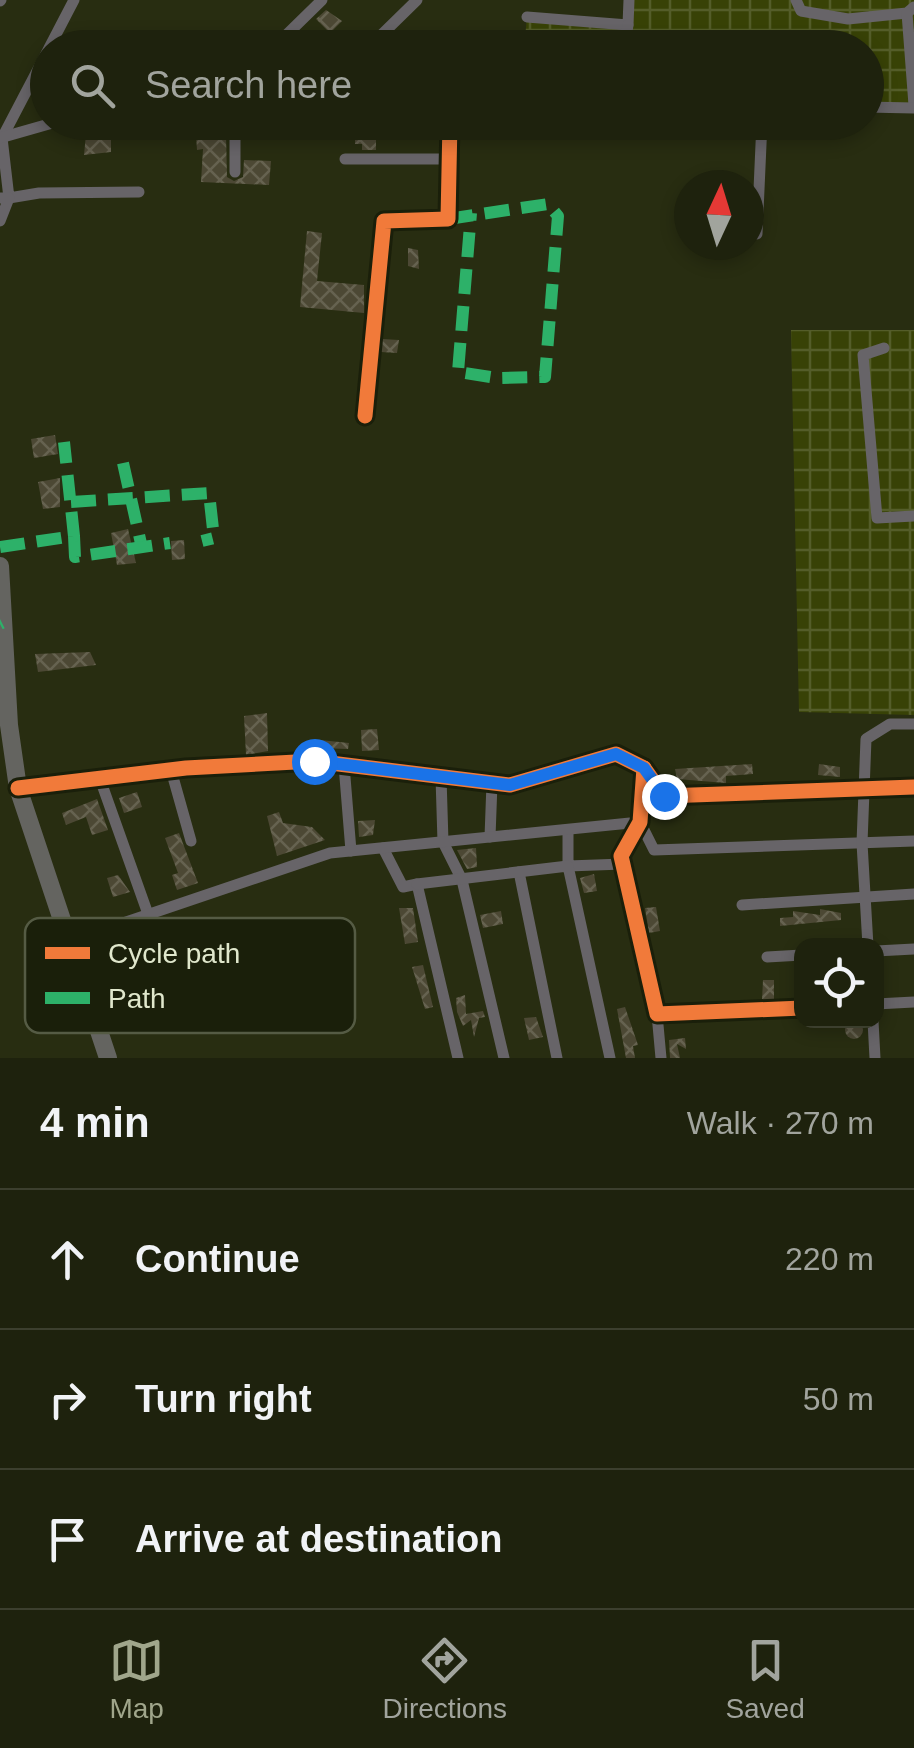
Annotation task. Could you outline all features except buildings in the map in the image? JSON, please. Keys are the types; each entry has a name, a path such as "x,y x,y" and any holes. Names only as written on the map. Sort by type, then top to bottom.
{"main road":[{"path":"0,566 7,760 59,918"},
{"path":"99,1033 108,1058"}],"street":[{"path":"58,30 74,0"},
{"path":"291,30 322,0"},
{"path":"386,30 417,0"},
{"path":"627,30 629,0"},
{"path":"796,0 801,11 822,18 911,10 914,106 884,107"},
{"path":"527,17 628,26"},
{"path":"0,222 4,198 1,138 30,83"},
{"path":"1,138 30,130"},
{"path":"235,140 235,172"},
{"path":"365,416 384,221 448,219 450,140"},
{"path":"760,170 761,140"},
{"path":"346,159 449,160"},
{"path":"4,198 39,193 139,192"},
{"path":"884,348 863,355 878,518 914,516"},
{"path":"868,938 862,842 866,739 890,724 914,724"},
{"path":"18,788 171,770 314,761 510,785 616,754 644,768 664,796 914,787"},
{"path":"344,765 351,851"},
{"path":"644,768 640,822 621,856 657,1014 662,1058"},
{"path":"171,770 191,841"},
{"path":"441,776 443,842 462,880 504,1058"},
{"path":"100,779 148,914"},
{"path":"490,837 492,783"},
{"path":"136,918 330,854 640,822"},
{"path":"640,822 654,850 914,841"},
{"path":"568,830 568,866 610,1058"},
{"path":"383,848 402,887 568,866 623,864"},
{"path":"519,872 556,1058"},
{"path":"417,884 458,1058"},
{"path":"742,905 914,894"},
{"path":"884,952 914,950"},
{"path":"767,957 794,955"},
{"path":"884,1004 914,1002"},
{"path":"657,1014 794,1008"},
{"path":"873,1028 875,1058"}],"shaded area":[{"path":"629,0 914,0 914,108 884,107 884,30 526,30 527,17 627,25"},
{"path":"791,330 914,330 914,715 799,712"}],"marked path":[{"path":"448,219 548,204 558,216 545,377 497,378 458,372 471,213"},
{"path":"0,547 74,536 64,442"},
{"path":"123,463 142,548"},
{"path":"71,502 209,493 214,538 202,541"},
{"path":"74,536 75,557 170,543"}],"cycle path":[{"path":"365,416 384,221 448,219 450,140"},
{"path":"18,788 186,768 314,761 510,785 616,754 644,768 664,796 914,787"},
{"path":"644,768 640,822 621,856 657,1014 794,1008"}],"route":[{"path":"314,761 510,785 616,754 644,768 664,796"}]}
